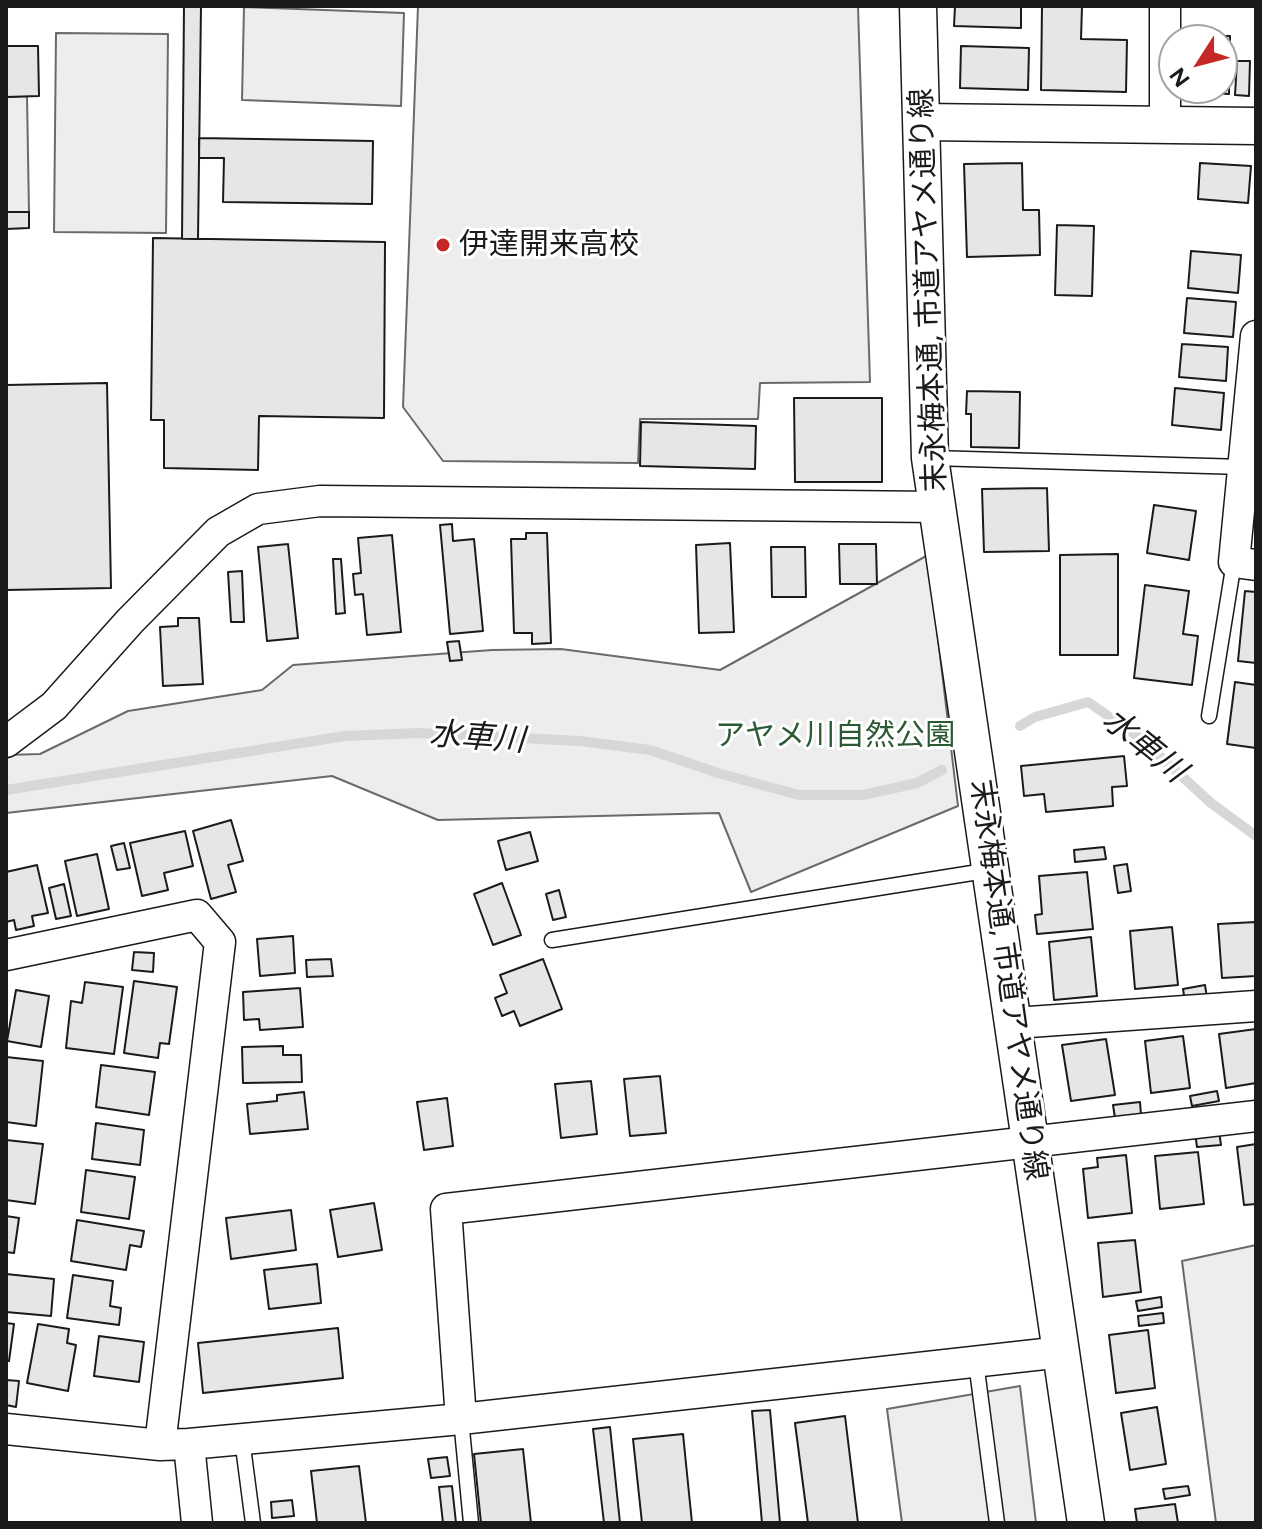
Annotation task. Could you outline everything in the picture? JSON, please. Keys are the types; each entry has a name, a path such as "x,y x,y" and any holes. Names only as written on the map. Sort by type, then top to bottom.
{"street":[{"name":"末永梅本通, 市道アヤメ通り線","path":"918,6 930,458 1086,1523"},
{"path":"1165,6 1165,125"},
{"path":"922,122 1256,126"},
{"path":"1245,563 1243,467 1256,336"},
{"path":"6,742 54,706 130,621 218,532 258,509 320,501 938,507"},
{"path":"6,955 197,915 220,942 174,1444 197,1523"},
{"path":"1015,1023 1256,1006"},
{"path":"461,1419 446,1209 1256,1116"},
{"path":"6,1429 174,1444 461,1419 1062,1352"}],"lane":[{"path":"930,458 1243,467"},
{"path":"1209,716 1245,563"},
{"path":"552,940 992,870"},
{"path":"976,1362 997,1523"},
{"path":"461,1419 471,1523"},
{"path":"242,1439 253,1523"}],"shaded area":[{"path":"418,6 858,6 870,382 760,383 758,419 640,419 638,463 443,461 403,407"},
{"path":"244,7 404,13 401,106 242,100"},
{"path":"56,33 168,34 166,233 54,232"},
{"path":"27,96 29,212 6,212 6,97"},
{"name":"アヤメ川自然公園","path":"928,555 958,806 751,892 719,813 438,820 332,776 6,813 6,755 40,754 128,711 262,690 293,665 492,650 561,649 720,670"},
{"path":"1256,1245 1256,1523 1216,1523 1182,1261"},
{"path":"1020,1386 1036,1523 902,1523 887,1409"}],"building":[{"path":"184,6 201,6 198,239 182,239"},
{"path":"955,6 1021,6 1021,28 954,26"},
{"path":"1042,6 1082,6 1081,39 1127,40 1126,92 1041,90"},
{"path":"6,46 38,46 39,96 6,97"},
{"path":"961,46 1029,48 1028,90 960,88"},
{"path":"1238,61 1250,61 1249,96 1238,95"},
{"path":"199,138 373,141 372,204 223,202 224,158 199,158"},
{"path":"1022,163 1023,210 1039,210 1040,255 967,257 964,164"},
{"path":"1200,163 1251,166 1248,203 1198,199"},
{"path":"6,212 29,212 29,228 6,229"},
{"path":"1057,225 1094,226 1092,296 1055,295"},
{"path":"153,238 385,242 384,418 259,416 258,470 164,468 164,420 151,420"},
{"path":"1191,251 1241,255 1238,293 1188,288"},
{"path":"1187,298 1236,302 1233,337 1184,333"},
{"path":"1182,344 1228,347 1226,381 1179,377"},
{"path":"107,383 111,588 6,590 6,385"},
{"path":"1175,388 1224,393 1221,430 1172,425"},
{"path":"967,391 1020,392 1019,448 971,447 971,414 966,414"},
{"path":"794,398 882,398 882,482 795,482"},
{"path":"641,422 756,426 755,469 640,466"},
{"path":"1047,488 1049,551 984,552 982,489"},
{"path":"1154,505 1196,511 1189,560 1147,553"},
{"path":"452,524 453,541 474,539 483,631 450,634 440,525"},
{"path":"526,533 547,533 551,643 532,644 532,633 514,633 511,539 526,539"},
{"path":"392,535 401,632 367,635 363,594 355,595 353,574 361,573 358,538"},
{"path":"730,543 734,632 699,633 696,545"},
{"path":"288,544 298,638 267,641 258,547"},
{"path":"839,544 876,544 877,584 840,584"},
{"path":"771,547 805,547 806,597 772,597"},
{"path":"1118,554 1118,655 1060,655 1060,555"},
{"path":"333,559 341,559 345,613 336,614"},
{"path":"242,571 244,622 231,622 228,572"},
{"path":"1145,585 1189,591 1183,634 1198,636 1192,685 1134,678"},
{"path":"1245,591 1256,592 1256,663 1238,661"},
{"path":"178,618 199,618 203,684 163,686 160,627 178,626"},
{"path":"459,641 462,660 450,661 447,642"},
{"path":"1235,682 1256,685 1256,748 1227,744"},
{"path":"1124,756 1127,786 1112,787 1113,806 1046,812 1044,794 1024,796 1021,766"},
{"path":"231,820 243,861 228,865 236,892 211,899 193,831"},
{"path":"185,831 193,866 164,873 168,890 142,896 130,843"},
{"path":"530,832 538,861 506,870 498,841"},
{"path":"124,843 130,868 117,870 111,846"},
{"path":"1104,847 1106,859 1075,862 1074,850"},
{"path":"97,854 109,909 77,916 65,861"},
{"path":"1127,864 1131,891 1118,893 1114,866"},
{"path":"37,865 48,913 32,916 34,926 16,930 14,920 6,922 6,872"},
{"path":"1087,872 1093,929 1037,934 1035,915 1042,914 1039,876"},
{"path":"502,883 521,935 493,945 474,894"},
{"path":"64,884 71,916 56,919 49,888"},
{"path":"559,890 566,917 553,920 546,894"},
{"path":"1256,922 1256,976 1222,978 1218,924"},
{"path":"1172,927 1178,985 1135,989 1130,931"},
{"path":"293,936 295,973 260,976 257,939"},
{"path":"1091,937 1097,996 1054,1000 1049,942"},
{"path":"134,952 154,953 153,972 132,970"},
{"path":"331,959 333,976 307,977 306,960"},
{"path":"543,959 562,1009 520,1026 514,1011 502,1016 495,998 507,993 500,975"},
{"path":"134,981 177,987 169,1044 160,1043 158,1058 124,1053"},
{"path":"85,982 123,987 114,1054 66,1048 71,1001 82,1003"},
{"path":"1205,985 1207,998 1185,1002 1183,989"},
{"path":"300,988 303,1027 260,1030 259,1019 244,1020 243,992"},
{"path":"16,990 49,996 41,1047 7,1041"},
{"path":"1256,1029 1256,1083 1226,1088 1219,1034"},
{"path":"1183,1036 1190,1088 1151,1093 1145,1041"},
{"path":"1106,1039 1115,1095 1071,1101 1062,1045"},
{"path":"283,1046 283,1055 301,1055 302,1082 243,1083 242,1047"},
{"path":"6,1057 43,1061 36,1126 6,1122"},
{"path":"101,1065 155,1072 149,1115 96,1107"},
{"path":"660,1076 666,1133 630,1136 624,1079"},
{"path":"591,1081 597,1134 561,1138 555,1084"},
{"path":"1217,1091 1219,1101 1192,1106 1190,1096"},
{"path":"304,1092 308,1129 250,1134 247,1104 277,1101 277,1095"},
{"path":"447,1098 453,1146 424,1150 417,1102"},
{"path":"1140,1102 1141,1115 1115,1118 1113,1105"},
{"path":"96,1123 144,1130 140,1165 92,1159"},
{"path":"1219,1131 1221,1145 1197,1147 1195,1133"},
{"path":"6,1140 43,1144 35,1204 6,1200"},
{"path":"1256,1144 1256,1204 1244,1205 1237,1147"},
{"path":"1198,1152 1204,1204 1160,1209 1155,1156"},
{"path":"1126,1155 1132,1213 1088,1218 1083,1169 1098,1167 1097,1158"},
{"path":"86,1170 135,1177 129,1219 81,1212"},
{"path":"374,1203 382,1250 338,1257 330,1210"},
{"path":"291,1210 296,1250 231,1259 226,1218"},
{"path":"6,1216 19,1218 14,1253 6,1252"},
{"path":"77,1220 144,1231 141,1247 130,1245 126,1270 71,1261"},
{"path":"1135,1240 1141,1292 1103,1297 1098,1243"},
{"path":"317,1264 321,1303 269,1309 264,1270"},
{"path":"6,1274 54,1279 51,1316 6,1312"},
{"path":"73,1275 113,1281 110,1306 121,1308 119,1325 67,1318"},
{"path":"1161,1297 1162,1307 1138,1311 1136,1301"},
{"path":"1163,1313 1164,1323 1139,1326 1138,1316"},
{"path":"6,1323 14,1324 9,1361 6,1361"},
{"path":"38,1324 69,1329 67,1343 76,1345 68,1391 27,1383"},
{"path":"338,1328 343,1378 203,1393 198,1343"},
{"path":"1148,1330 1155,1388 1116,1393 1109,1335"},
{"path":"99,1336 144,1342 139,1382 94,1376"},
{"path":"6,1380 19,1381 16,1407 6,1405"},
{"path":"1157,1407 1166,1464 1130,1470 1121,1413"},
{"path":"770,1410 780,1523 762,1523 752,1411"},
{"path":"845,1416 858,1523 808,1523 795,1423"},
{"path":"610,1427 620,1523 604,1523 593,1429"},
{"path":"683,1434 692,1523 642,1523 633,1439"},
{"path":"523,1449 531,1523 481,1523 474,1454"},
{"path":"447,1457 450,1476 431,1478 428,1459"},
{"path":"359,1466 366,1523 317,1523 311,1471"},
{"path":"452,1486 456,1523 443,1523 439,1487"},
{"path":"1188,1486 1190,1495 1165,1499 1163,1489"},
{"path":"292,1500 294,1516 272,1518 271,1502"},
{"path":"1175,1504 1178,1523 1137,1523 1135,1509"}],"waterway":[{"name":"水車川","path":"1020,726 1035,717 1088,702 1140,738 1211,803 1256,836"},
{"name":"水車川","path":"6,790 345,736 419,733 580,741 650,750 799,795 863,795 917,783 942,770"}],"place":[{"name":"伊達開来高校","path":"443,245"}]}
